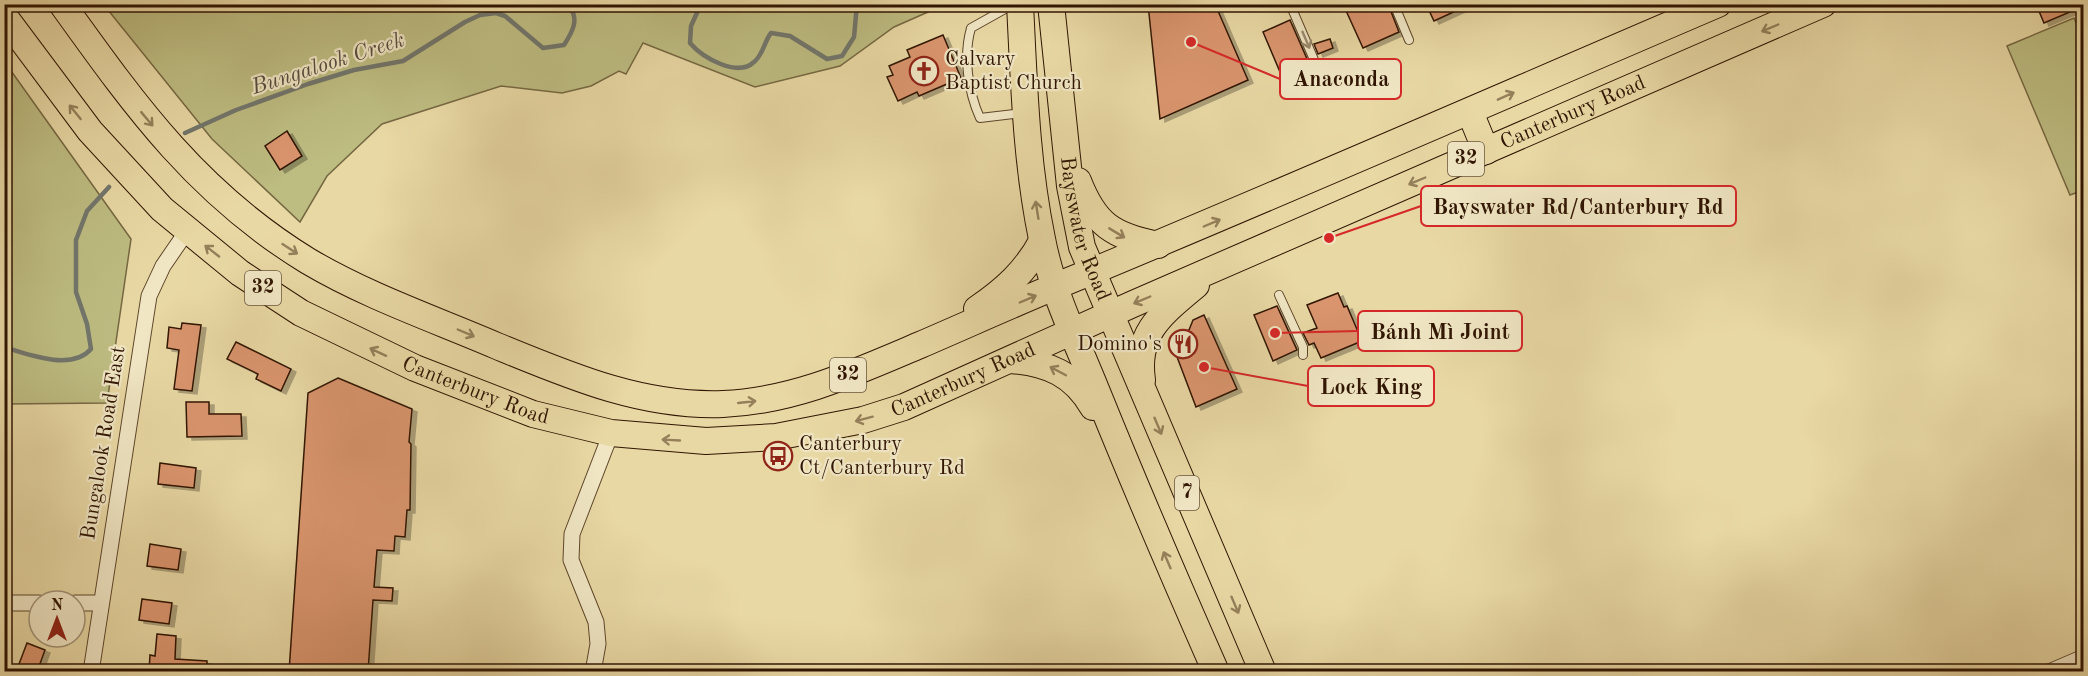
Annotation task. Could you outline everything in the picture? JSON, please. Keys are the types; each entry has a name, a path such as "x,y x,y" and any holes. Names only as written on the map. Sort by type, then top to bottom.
{"main road":[{"name":"Canterbury Road","path":"62,4 135,105 170,147 232,207 269,236 312,263 392,302 574,377 626,394 692,404 725,404 783,397 853,374 1092,271 1158,246 1718,4"},
{"name":"Bayswater Road","path":"1020,4 1026,113 1042,241 1073,332 1216,672"},
{"name":"Bayswater Road","path":"1051,4 1066,150 1082,247 1263,672"},
{"name":"Canterbury Road","path":"4,16 90,131 162,209 187,231 271,293 312,318 369,348 456,386 532,414 611,433 706,441 776,437 818,430 863,420 904,406 1011,360 1109,314 1823,4"},
{"path":"1461,116 1486,151"},
{"path":"1066,150 1080,185 1103,222 1119,236 1158,246"},
{"path":"918,345 1009,286 1025,269 1042,241"},
{"path":"1145,395 1141,362 1146,335 1171,306 1214,269"},
{"path":"1011,360 1048,365 1071,378 1087,395 1128,467"},
{"path":"611,433 626,394"}],"street":[{"name":"Bungalook Road East","path":"91,672 148,296 163,266 187,231"},
{"path":"593,672 598,644 596,622 571,560 572,534 611,433"},
{"path":"4,603 27,603"},
{"path":"87,603 101,603"},
{"path":"2049,672 2084,657"}],"lane":[{"path":"1014,4 971,28 965,48 973,103 980,118 1026,113"},
{"path":"1290,4 1321,76"},
{"path":"1394,4 1409,40"},
{"path":"1279,295 1304,346 1303,356"}],"shaded area":[{"path":"104,5 944,5 894,27 840,66 755,87 643,43 626,74 619,71 591,86 562,93 501,86 382,124 327,176 300,222 212,139"},
{"path":"2074,18 2083,39 2084,190 2070,195 2007,46"},
{"path":"4,61 131,239 107,403 5,404"}],"building":[{"path":"1148,4 1215,4 1248,80 1160,119"},
{"path":"1343,4 1388,4 1399,32 1363,48"},
{"path":"1426,4 1471,4 1434,21"},
{"path":"2036,4 2084,4 2084,6 2044,23"},
{"path":"1290,20 1311,68 1283,79 1263,32"},
{"name":"Calvary Baptist Church","path":"943,35 961,78 919,96 917,92 898,101 887,77 893,75 889,66 910,57 907,50"},
{"path":"1330,39 1333,48 1318,54 1314,44"},
{"path":"287,131 302,156 280,170 265,146"},
{"path":"1338,293 1344,307 1347,306 1362,341 1321,358 1314,343 1309,345 1303,333 1317,328 1307,305"},
{"path":"1277,306 1297,350 1273,361 1254,315"},
{"path":"1204,315 1237,389 1196,407 1171,341 1173,336 1189,330 1193,320"},
{"path":"182,323 201,325 192,391 174,389 179,350 167,348 169,327 181,329"},
{"path":"236,342 291,369 281,391 256,379 258,374 227,359"},
{"path":"338,378 412,409 409,442 411,444 410,510 407,510 405,537 395,536 394,551 377,550 374,587 393,588 392,601 373,600 368,672 289,672 308,393"},
{"path":"186,402 209,402 209,414 241,414 242,436 187,437"},
{"path":"160,463 196,468 194,488 158,484"},
{"path":"150,544 181,549 178,570 147,566"},
{"path":"142,599 172,603 169,624 139,620"},
{"path":"157,634 176,636 175,659 207,661 207,672 149,672 150,655 155,656"},
{"path":"27,643 27,649 45,650 37,672 16,672"}],"waterway":[{"name":"Bungalook Creek","path":"185,133 236,110 308,84 354,70 403,61 480,15 496,13 505,16 543,48 564,45 574,25 574,15 568,4"},
{"name":"Bungalook Creek","path":"701,4 691,26 690,43 720,64 739,68 757,59 771,33 790,36 827,59 842,56 854,37 857,4"},
{"name":"Bungalook Creek","path":"4,347 38,357 62,360 83,356 91,349 87,324 76,292 76,240 87,211 109,187"}],"place":[{"name":"Anaconda","path":"1191,42"},
{"name":"Calvary Baptist Church","path":"924,71"},
{"name":"Bayswater Rd/Canterbury Rd","path":"1329,238"},
{"name":"Bánh Mì Joint","path":"1275,333"},
{"name":"Domino's","path":"1183,344"},
{"name":"Lock King","path":"1204,367"},
{"name":"Canterbury Ct/Canterbury Rd","path":"778,456"}]}
